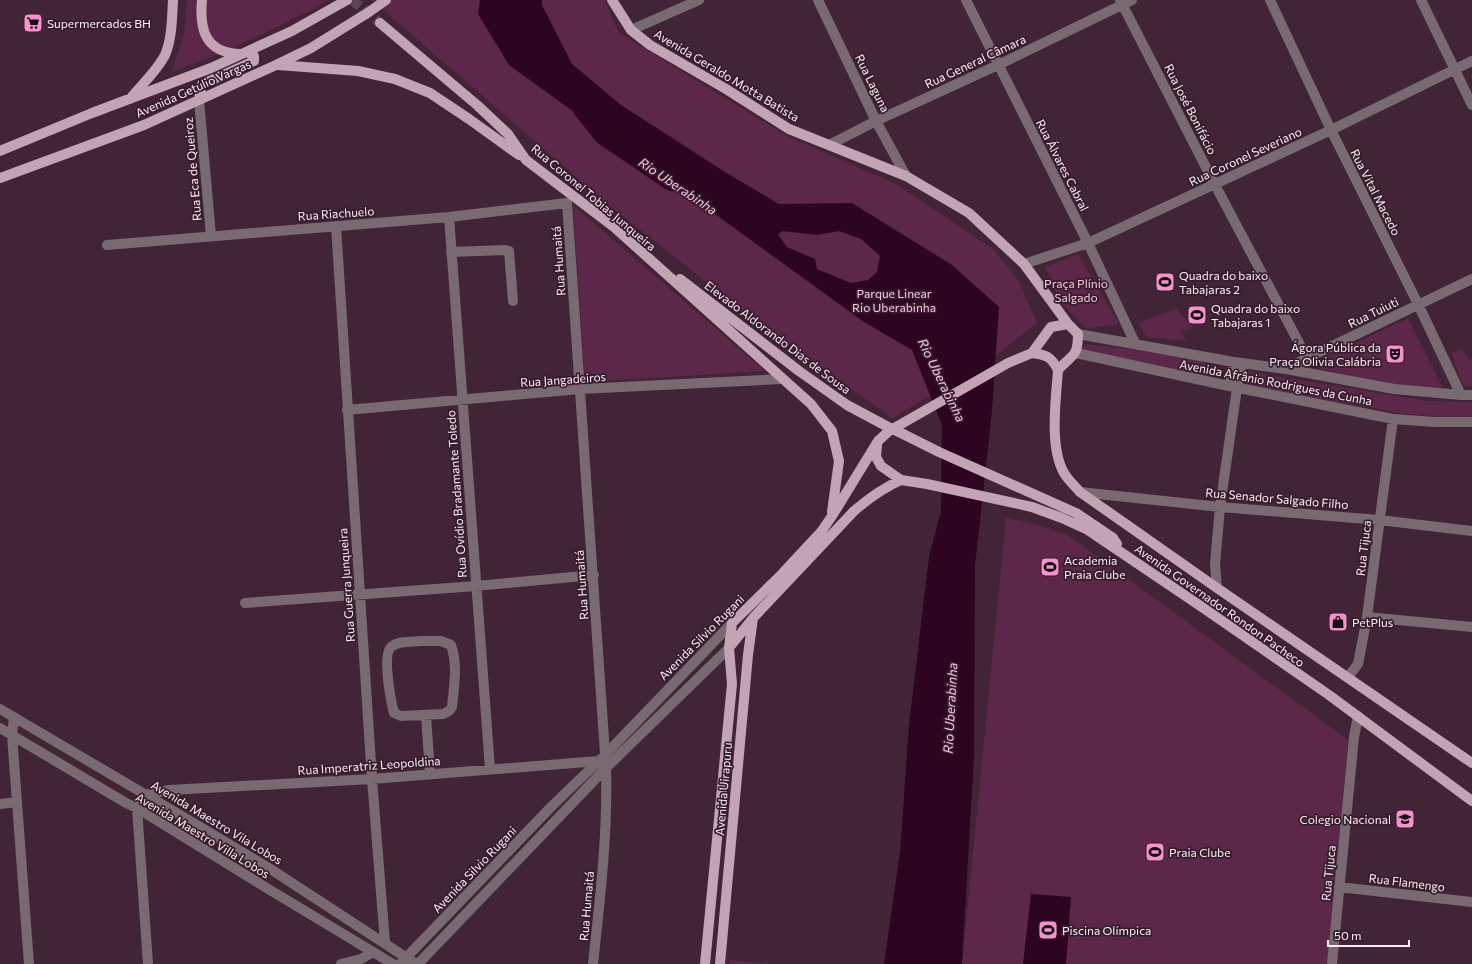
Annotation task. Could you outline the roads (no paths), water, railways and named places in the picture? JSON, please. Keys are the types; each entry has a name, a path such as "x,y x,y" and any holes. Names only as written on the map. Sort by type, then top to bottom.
{"main road":[{"path":"129,100 165,56 170,40 174,0"},
{"path":"199,100 201,88 205,83 254,61 254,56 245,53 229,53 218,50 207,38 201,24 202,0"},
{"name":"Avenida Getúlio Vargas","path":"0,151 211,68 292,31 347,0"},
{"name":"Avenida Getúlio Vargas","path":"0,178 144,125 276,65 311,48 386,0"},
{"name":"Avenida Geraldo Motta Batista","path":"612,0 631,30 650,45 726,89 789,129 906,176 969,212 1024,264 1068,324 1078,334"},
{"name":"Rua Coronel Tobias Junqueira","path":"380,23 477,105 508,134 526,160 569,199 614,227 811,404 832,432 839,462 832,516"},
{"path":"276,65 358,72 395,79 430,93 526,160"},
{"name":"Elevado Aldorando Dias de Sousa","path":"614,227 799,371 847,405 939,452 1076,513 1113,538 1124,554"},
{"path":"1032,353 1052,326 1068,324"},
{"path":"1032,353 1044,354 1053,361 1058,370 1076,353 1078,348 1078,334"},
{"name":"Avenida Silvio Rugani","path":"732,624 821,532 878,441 889,431 1008,363 1032,353"},
{"name":"Avenida Governador Rondon Pacheco","path":"1058,370 1055,433 1058,455 1064,473 1080,492 1472,763"},
{"path":"878,441 876,458 881,466 901,480"},
{"name":"Avenida Silvio Rugani","path":"729,648 753,618 854,511 870,497 885,487 901,480"},
{"name":"Avenida Governador Rondon Pacheco","path":"901,480 927,484 1032,507 1062,518 1088,530 1202,607 1358,716 1472,801"},
{"name":"Avenida Uirapuru","path":"720,961 748,655 753,618"},
{"name":"Avenida Uirapuru","path":"706,960 732,684 729,648 732,624"},
{"path":"706,960 720,961"}],"street":[{"path":"631,30 698,0"},
{"name":"Rua Laguna","path":"818,0 876,121 906,176"},
{"name":"Rua Álvares Cabral","path":"966,0 1088,243 1135,344"},
{"name":"Rua General Câmara","path":"829,145 876,121 998,65 1121,2 1132,0"},
{"name":"Rua Vital Macedo","path":"1270,0 1331,130 1418,304 1461,395"},
{"path":"1421,0 1472,105"},
{"name":"Rua José Bonifácio","path":"1121,2 1214,184 1307,358"},
{"name":"Rua Coronel Severiano","path":"1024,264 1088,243 1331,130 1472,61"},
{"name":"Rua Eca de Queiroz","path":"199,100 211,236"},
{"name":"Rua Riachuelo","path":"107,245 449,217 569,199"},
{"name":"Rua Humaitá","path":"569,199 580,389 594,575 602,758 606,768 607,796 605,836 593,964"},
{"name":"Rua Ovídio Bradamante Toledo","path":"449,217 490,769"},
{"name":"Rua Guerra Junqueira","path":"336,226 372,779 385,943"},
{"path":"451,252 509,251 513,301"},
{"name":"Rua Tuiuti","path":"1286,369 1472,279"},
{"name":"Avenida Afrânio Rodrigues da Cunha","path":"1078,334 1394,389 1472,395"},
{"name":"Avenida Afrânio Rodrigues da Cunha","path":"1076,353 1233,387 1393,419 1435,422 1472,422"},
{"path":"1217,588 1215,564 1220,507 1233,387 1238,363"},
{"name":"Rua Jangadeiros","path":"347,410 580,389 782,379"},
{"name":"Rua Tijuca","path":"1348,677 1358,664 1367,617 1393,419"},
{"name":"Rua Senador Salgado Filho","path":"1080,492 1220,507 1379,520 1472,531"},
{"path":"245,603 476,586 594,575"},
{"path":"1367,617 1472,628"},
{"name":"Avenida Silvio Rugani","path":"404,961 552,806 602,758 732,624"},
{"path":"441,641 451,646 454,654 452,707 449,711 443,714 426,715 401,716 394,713 390,700 388,653 390,647 398,643 441,641"},
{"name":"Avenida Silvio Rugani","path":"417,964 606,768 729,648"},
{"name":"Avenida Maestro Vila Lobos","path":"0,709 272,870 385,943 404,961 417,964"},
{"path":"426,715 430,774"},
{"name":"Rua Tijuca","path":"1332,964 1354,737 1358,716"},
{"path":"14,717 12,735 29,964"},
{"name":"Avenida Maestro Villa Lobos","path":"0,728 126,803 137,808 393,964"},
{"name":"Rua Imperatriz Leopoldina","path":"146,795 169,790 372,779 602,758"},
{"path":"146,795 137,808 148,964"},
{"path":"0,804 17,802"},
{"name":"Rua Flamengo","path":"1339,887 1472,902"},
{"path":"341,964 361,960 373,952"}],"water":[{"path":"480,0 542,0 542,5 572,64 621,105 725,172 779,204 852,203 952,265 999,307 992,411 975,566 974,757 962,964 884,964 900,852 909,725 929,557 941,511 942,425 912,350 864,322 509,65 478,14","holes":["782,231 817,235 839,231 861,239 880,256 877,272 868,280 851,283 817,269 815,259 787,247 778,235"]},
{"name":"Piscina Olímpica","path":"1031,894 1071,897 1066,964 1023,964"}],"waterway":[{"name":"Rio Uberabinha","path":"583,110 604,136 672,182"}],"tunnel":[{"path":"352,0 380,23"}],"place":[{"name":"Supermercados BH","path":"33,23"},
{"name":"Quadra do baixo Tabajaras 2","path":"1165,282"},
{"name":"Quadra do baixo Tabajaras 1","path":"1197,315"},
{"name":"Ágora Pública da Praça Olivia Calábria","path":"1395,354"},
{"name":"Academia Praia Clube","path":"1050,567"},
{"name":"PetPlus","path":"1338,622"},
{"name":"Colegio Nacional","path":"1405,819"},
{"name":"Praia Clube","path":"1155,852"},
{"name":"Piscina Olímpica","path":"1048,930"}],"park label":[{"name":"Praça Plínio Salgado","path":"1076,290"},
{"name":"Parque Linear Rio Uberabinha","path":"894,300"}]}
